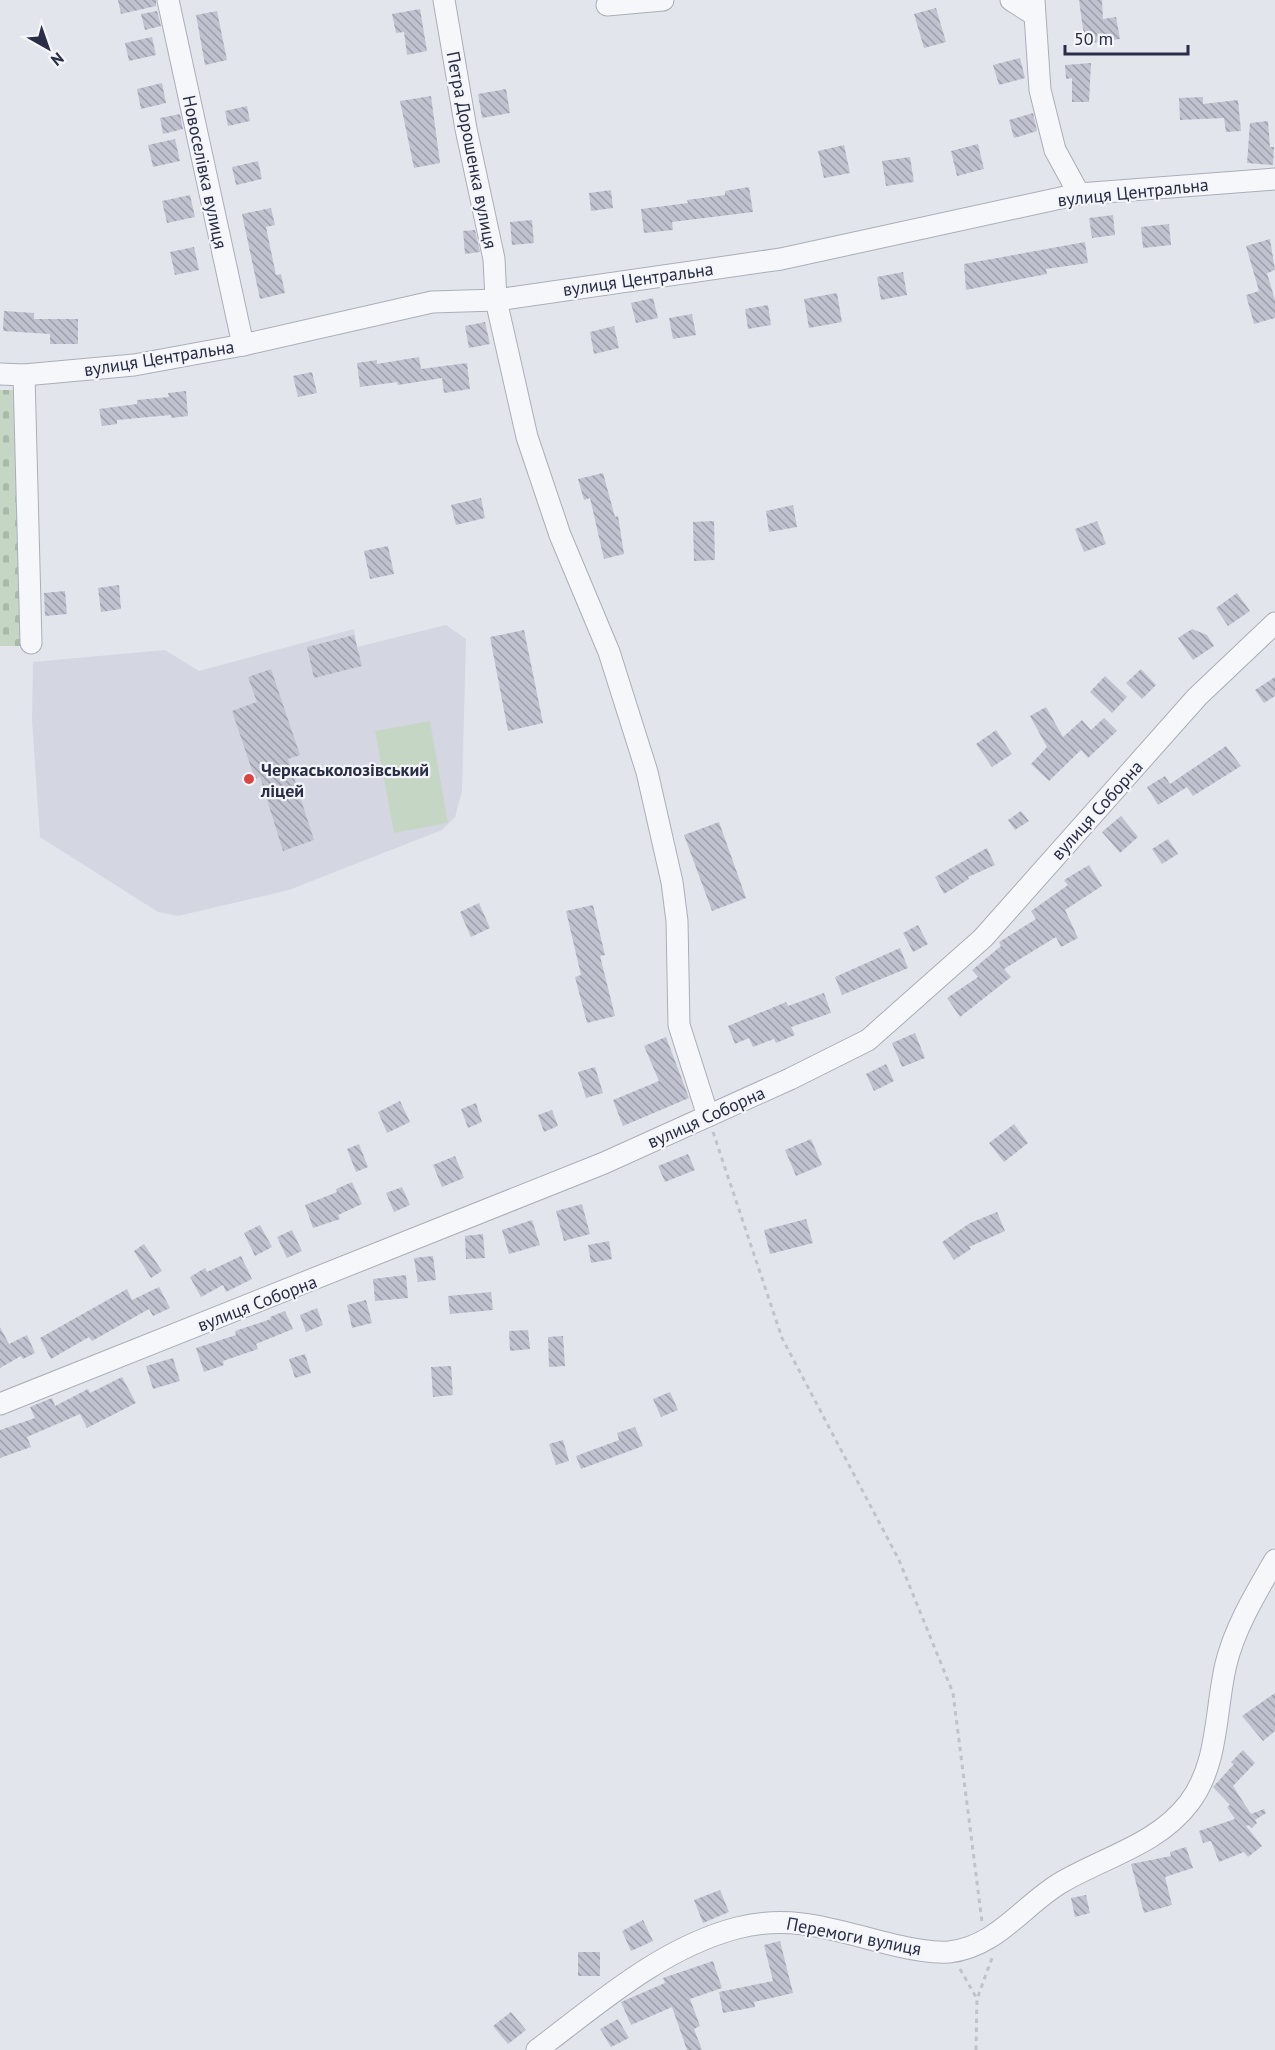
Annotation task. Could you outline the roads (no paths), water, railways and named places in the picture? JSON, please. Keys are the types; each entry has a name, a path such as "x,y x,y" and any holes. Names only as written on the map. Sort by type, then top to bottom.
{"street":[{"name":"Новоселівка вулиця","path":"168,0 243,345"},
{"name":"Петра Дорошенка вулиця","path":"444,0 466,129 494,259 496,300 527,437 560,535 609,652 647,772 672,882 676,911 679,1025 708,1116"},
{"path":"607,5 663,0"},
{"path":"1011,0 1034,7 1042,100 1055,150 1079,194"},
{"name":"вулиця Центральна","path":"0,374 24,375 134,365 243,345 432,302 496,300 781,259 1079,194 1275,179"},
{"path":"24,375 31,643"},
{"name":"вулиця Соборна","path":"0,1404 409,1243 604,1163 868,1040 983,938 1197,697 1275,623"},
{"name":"Перемоги вулиця","path":"537,2050 634,1977 676,1953 736,1928 771,1922 796,1922 915,1949 950,1952 993,1936 1062,1882 1159,1832 1190,1802 1204,1777 1226,1663 1235,1636 1275,1560"}],"place":[{"name":"Черкаськолозівський ліцей","path":"249,779"}]}
